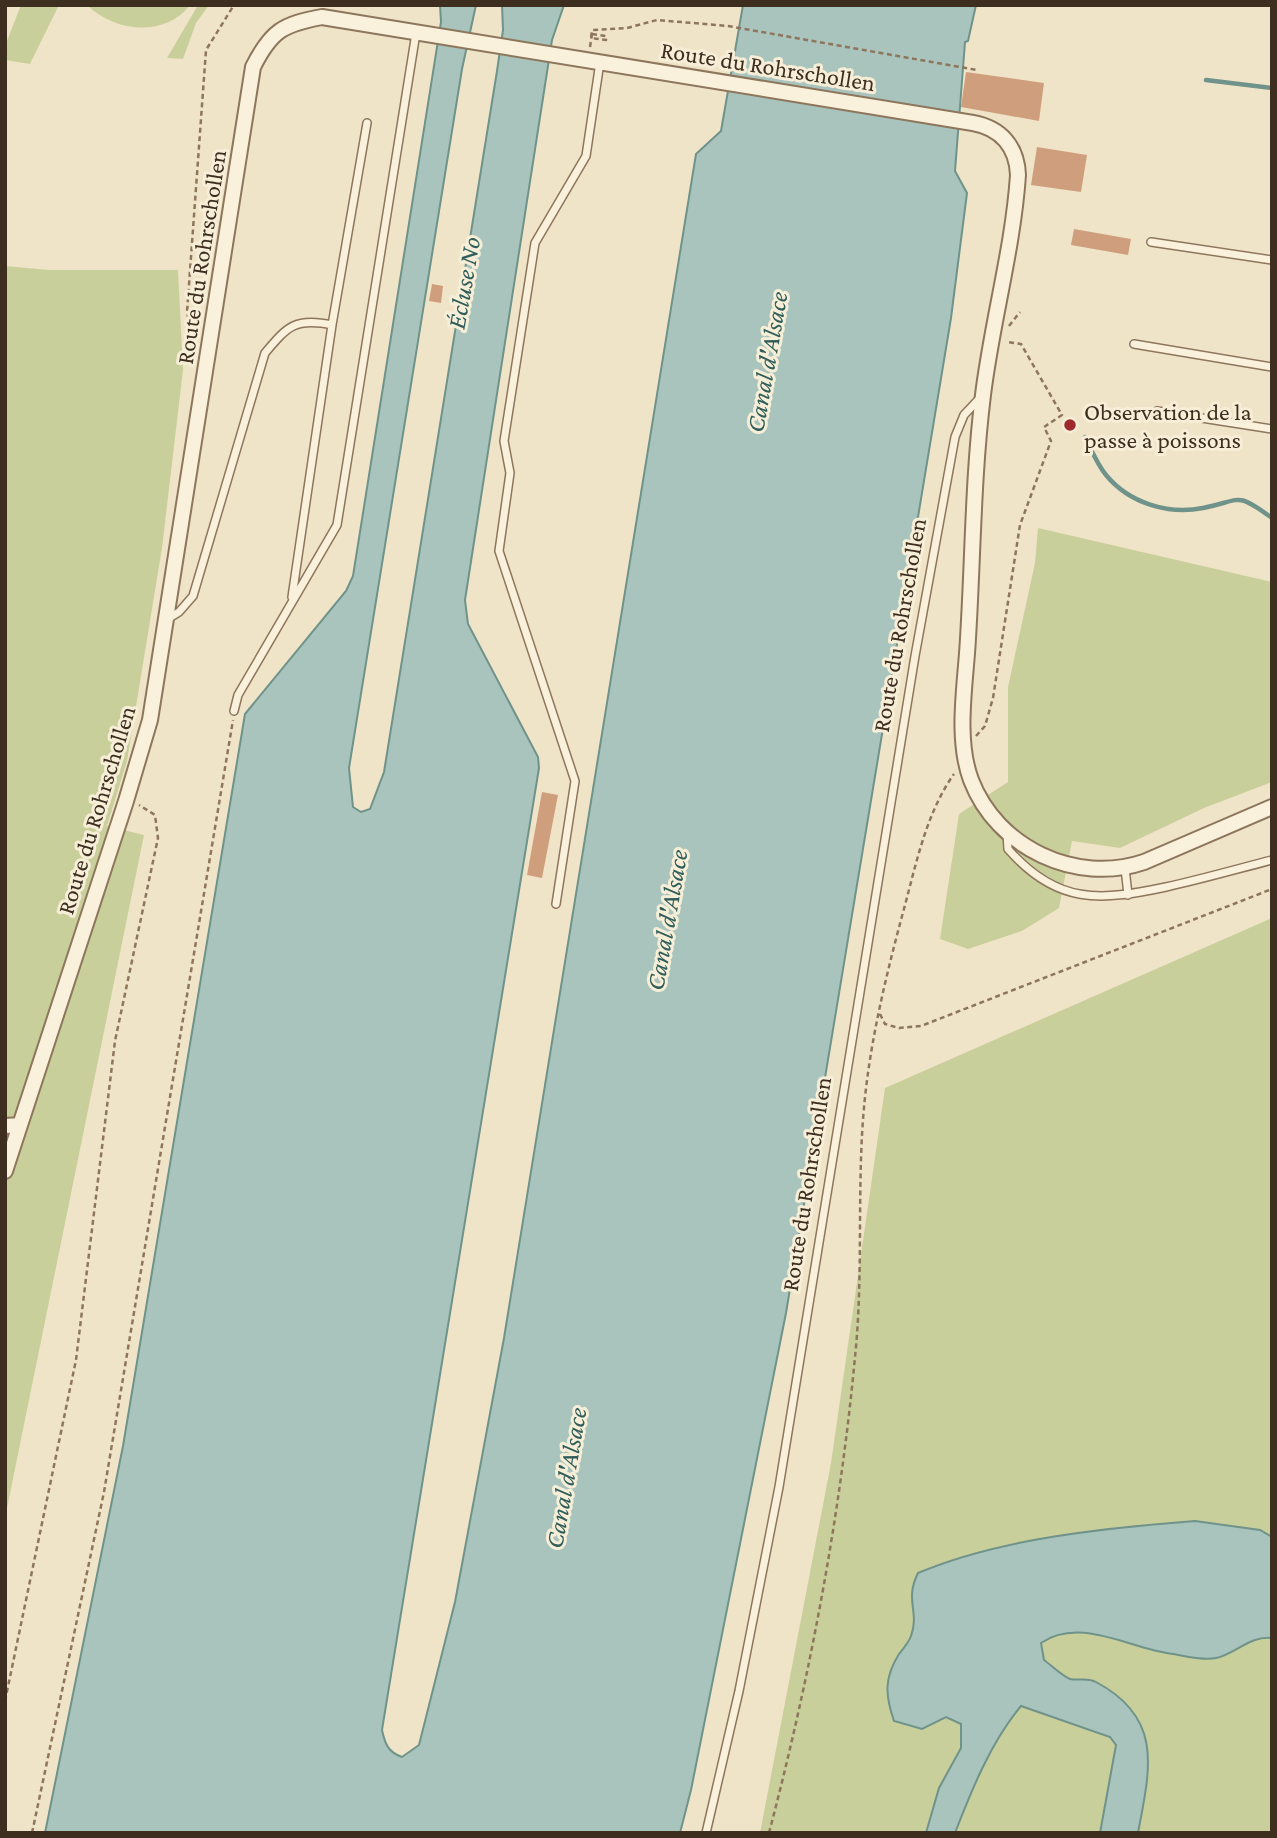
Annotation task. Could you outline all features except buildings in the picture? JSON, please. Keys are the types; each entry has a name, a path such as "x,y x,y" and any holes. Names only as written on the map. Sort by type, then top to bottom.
{"street":[{"name":"Route du Rohrschollen","path":"5,1171 13,1126 126,802 150,720 253,67 265,44 278,30 322,17 973,123 1000,134 1018,163 1018,186 996,309 998,338 983,395"},
{"path":"983,395 964,740 971,780 986,808 1007,834 1036,853 1068,865 1094,869 1125,868 1272,807"}],"lane":[{"path":"234,711 238,695 337,525 416,33"},
{"path":"555,904 575,781 499,551 510,473 504,441 535,243 586,156 600,62"},
{"path":"291,604 332,324 367,123"},
{"path":"1151,242 1272,260"},
{"path":"164,621 179,612 193,596 264,353 287,327 318,322 332,324"},
{"path":"1134,344 1272,367"},
{"name":"Route du Rohrschollen","path":"706,1833 744,1665 779,1487 913,669 955,436 964,415 983,395"},
{"path":"1157,411 1272,429"},
{"path":"1007,834 1008,849 1043,881 1074,893 1099,898 1128,895 1272,860"},
{"path":"1125,868 1128,895"}],"path":[{"path":"207,360 192,341 187,312 199,128 206,50 234,5"},
{"path":"590,47 593,34 606,36 606,40 591,38 592,30 627,28 657,20 728,26 977,70"},
{"path":"964,740 979,734 989,715 1020,525 1051,441 1044,427 1062,415 1021,344 998,338"},
{"path":"32,1833 104,1492 234,711"},
{"path":"769,1833 812,1656 841,1475 856,1355 865,1097 883,985 930,819 944,789 967,763"},
{"path":"5,1701 76,1360 115,1041 158,838 155,816 144,807 126,802"},
{"path":"880,1014 885,1024 899,1028 921,1026 1272,889"}],"green space":[{"path":"21,5 59,5 30,64 5,60 5,46"},
{"path":"87,5 190,5 180,16 167,23 139,28 111,21"},
{"path":"198,5 209,5 196,23 183,59 167,58"},
{"path":"5,266 49,270 178,270 183,370 162,548 127,761 107,826 144,835 5,1518"},
{"path":"1038,528 1272,582 1272,782 1204,808 1120,848 1072,841 1059,908 1022,931 968,949 940,939 959,814 1008,782 1008,687 1035,563"},
{"path":"1272,918 1272,1833 760,1833 831,1463 885,1088"}],"water":[{"path":"440,5 476,5 462,69 349,768 353,807 361,812 370,809 384,772 497,71 503,30 502,5 564,5 552,40 465,600 468,624 538,757 539,768 382,1730 388,1747 402,1757 419,1745 455,1602 504,1338 696,154 721,131 743,5 976,5 968,41 965,42 955,171 967,193 951,318 786,1313 691,1790 680,1833 45,1833 123,1446 245,714 346,591 353,576 441,22"},
{"path":"1195,1521 1260,1530 1272,1537 1272,1638 1257,1639 1223,1656 1206,1659 1157,1651 1089,1633 1056,1636 1041,1643 1044,1660 1067,1678 1093,1681 1118,1696 1133,1712 1142,1729 1147,1747 1148,1767 1138,1833 1100,1833 1116,1745 1110,1737 1021,1706 991,1750 955,1833 926,1833 939,1788 961,1748 961,1724 946,1717 922,1729 894,1721 891,1712 888,1679 894,1663 911,1636 914,1620 912,1591 918,1573 984,1551 1054,1536"}],"waterway":[{"path":"1206,80 1272,88"},
{"path":"1085,437 1106,475 1115,485 1138,500 1176,510 1203,508 1239,500 1251,504 1272,518"}],"place":[{"name":"Observation de la passe à poissons","path":"1070,425"}],"water label":[{"name":"Écluse No","path":"464,283"},
{"name":"Canal d'Alsace","path":"767,362"},
{"name":"Canal d'Alsace","path":"667,920"},
{"name":"Canal d'Alsace","path":"566,1478"}]}
